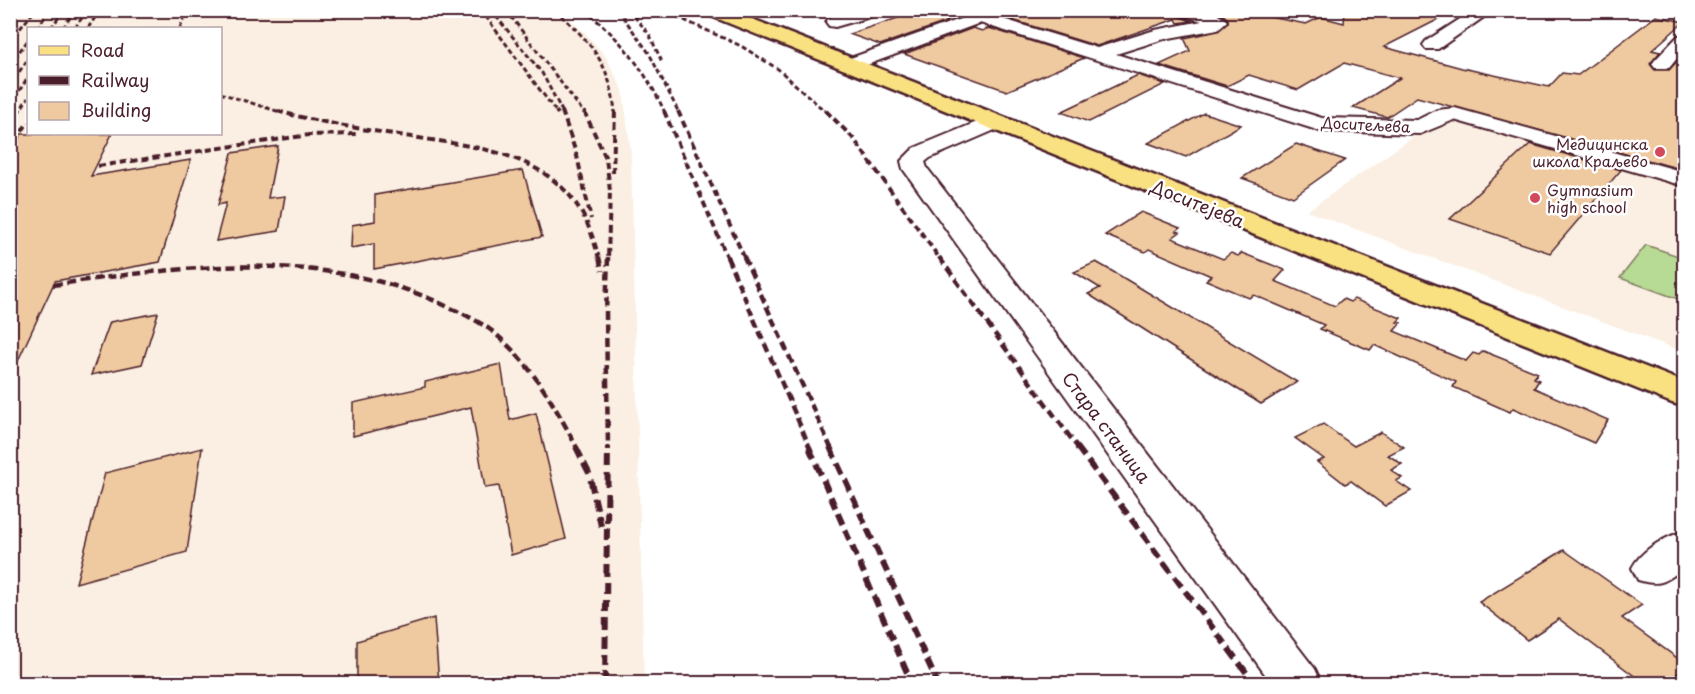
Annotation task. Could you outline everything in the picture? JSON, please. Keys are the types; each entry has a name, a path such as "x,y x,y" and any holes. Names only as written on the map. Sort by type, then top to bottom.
{"main road":[{"name":"Доситејева","path":"724,11 1684,380"},
{"name":"Доситејева","path":"855,63 994,122 1684,395"}],"street":[{"path":"835,22 874,10"},
{"name":"Доситељева","path":"960,10 1320,124 1420,127 1445,115 1455,114 1684,179"},
{"path":"1099,53 1161,34 1212,25 1218,21 1184,10"},
{"path":"1432,45 1486,10"},
{"path":"855,63 980,17"},
{"path":"1662,64 1684,40"},
{"name":"Стара станица","path":"994,122 922,153 913,161 915,169 1299,684"}],"shaded area":[{"path":"547,10 558,18 567,17 605,55 623,91 631,154 644,683 11,683 10,11"},
{"path":"1475,94 1509,96 1684,143 1684,352 1307,211"}],"green space":[{"path":"1646,245 1684,258 1684,295 1681,300 1620,278"}],"building":[{"path":"1037,10 1173,10 1177,16 1192,21 1178,23 1176,19 1097,46 1012,20"},
{"path":"1213,10 1234,10 1306,24 1321,17 1344,23 1345,10 1457,10 1384,47 1462,68 1549,87 1562,73 1578,75 1656,16 1684,22 1652,50 1660,52 1650,64 1655,70 1669,70 1682,56 1684,57 1684,170 1417,97 1387,117 1353,108 1400,78 1344,63 1298,90 1249,75 1227,86 1159,65 1190,51 1184,38 1218,31 1228,23 1228,19"},
{"path":"919,11 949,21 880,45 849,34"},
{"path":"973,28 982,31 989,28 1084,58 1007,91 904,54"},
{"path":"1138,75 1165,84 1089,122 1061,112"},
{"path":"1204,113 1241,125 1186,157 1148,143"},
{"path":"10,134 112,135 91,176 191,160 160,262 55,281 10,378"},
{"path":"1296,144 1345,160 1293,197 1242,178"},
{"name":"Gymnasium high school","path":"1530,144 1621,170 1550,253 1450,219"},
{"path":"278,146 268,198 285,196 279,231 216,241 226,203 218,205 232,153"},
{"path":"523,170 542,237 374,269 374,244 351,248 352,225 375,221 375,195"},
{"path":"1141,212 1180,228 1176,231 1180,232 1172,238 1223,259 1231,253 1238,256 1242,253 1285,270 1275,281 1335,306 1343,299 1350,302 1354,299 1401,318 1397,322 1401,323 1394,331 1466,361 1473,353 1479,355 1483,351 1538,373 1534,378 1539,380 1534,388 1608,420 1594,443 1513,408 1510,412 1453,387 1456,382 1374,345 1370,350 1320,329 1324,325 1254,295 1249,298 1206,280 1211,276 1149,249 1145,252 1105,235"},
{"path":"1096,262 1297,382 1261,404 1088,294 1100,288 1074,272"},
{"path":"158,313 142,364 91,375 110,322"},
{"path":"501,364 510,420 536,413 566,539 511,555 499,486 485,488 471,407 353,436 353,403 425,387 425,382"},
{"path":"1323,424 1354,446 1381,432 1404,447 1388,455 1402,464 1391,470 1402,478 1396,481 1411,491 1385,506 1351,481 1345,484 1317,462 1324,459 1295,438"},
{"path":"202,448 187,552 76,583 105,473"},
{"path":"1564,550 1642,605 1622,618 1684,663 1684,669 1664,684 1645,684 1559,619 1527,640 1479,602"},
{"path":"434,618 439,684 357,684 357,641"}],"railway":[{"path":"10,21 19,10"},
{"path":"10,41 35,10"},
{"path":"38,27 50,10"},
{"path":"52,27 64,10"},
{"path":"64,27 75,10"},
{"path":"76,27 87,10"},
{"path":"89,27 100,10"},
{"path":"180,27 187,10"},
{"path":"481,10 557,113"},
{"path":"491,10 542,73 562,111"},
{"path":"506,10 584,113"},
{"path":"555,10 579,32 597,55 609,81 615,113"},
{"path":"584,10 597,20 631,56 650,83 665,113"},
{"path":"618,10 649,53 678,111"},
{"path":"629,10 649,34 662,62"},
{"path":"662,10 741,46 778,69 827,113"},
{"path":"10,64 27,41"},
{"path":"10,85 27,60"},
{"path":"10,104 27,79"},
{"path":"222,94 283,113"},
{"path":"18,113 27,100"},
{"path":"10,125 19,111"},
{"path":"277,111 344,126 470,146 525,163 558,184 573,200 589,228 599,259"},
{"path":"562,111 577,156 591,219"},
{"path":"584,111 606,158 610,191 608,259"},
{"path":"664,111 728,259"},
{"path":"678,111 745,259"},
{"path":"826,111 853,138 940,259"},
{"path":"613,173 615,113"},
{"path":"10,150 27,124"},
{"path":"98,166 309,135 356,134"},
{"path":"599,257 602,271"},
{"path":"608,257 606,313 608,448"},
{"path":"727,257 810,448"},
{"path":"744,257 831,448"},
{"path":"939,257 1078,448"},
{"path":"53,285 151,272 251,266 350,275 398,287 444,305 480,323 506,343 530,370 560,416 577,448"},
{"path":"576,447 589,473 601,526"},
{"path":"809,447 912,684"},
{"path":"830,447 938,684"},
{"path":"1077,447 1255,684"},
{"path":"605,684 608,448"}],"place":[{"name":"Медицинска школа Краљево","path":"1660,152"},
{"name":"Gymnasium high school","path":"1535,198"}]}
